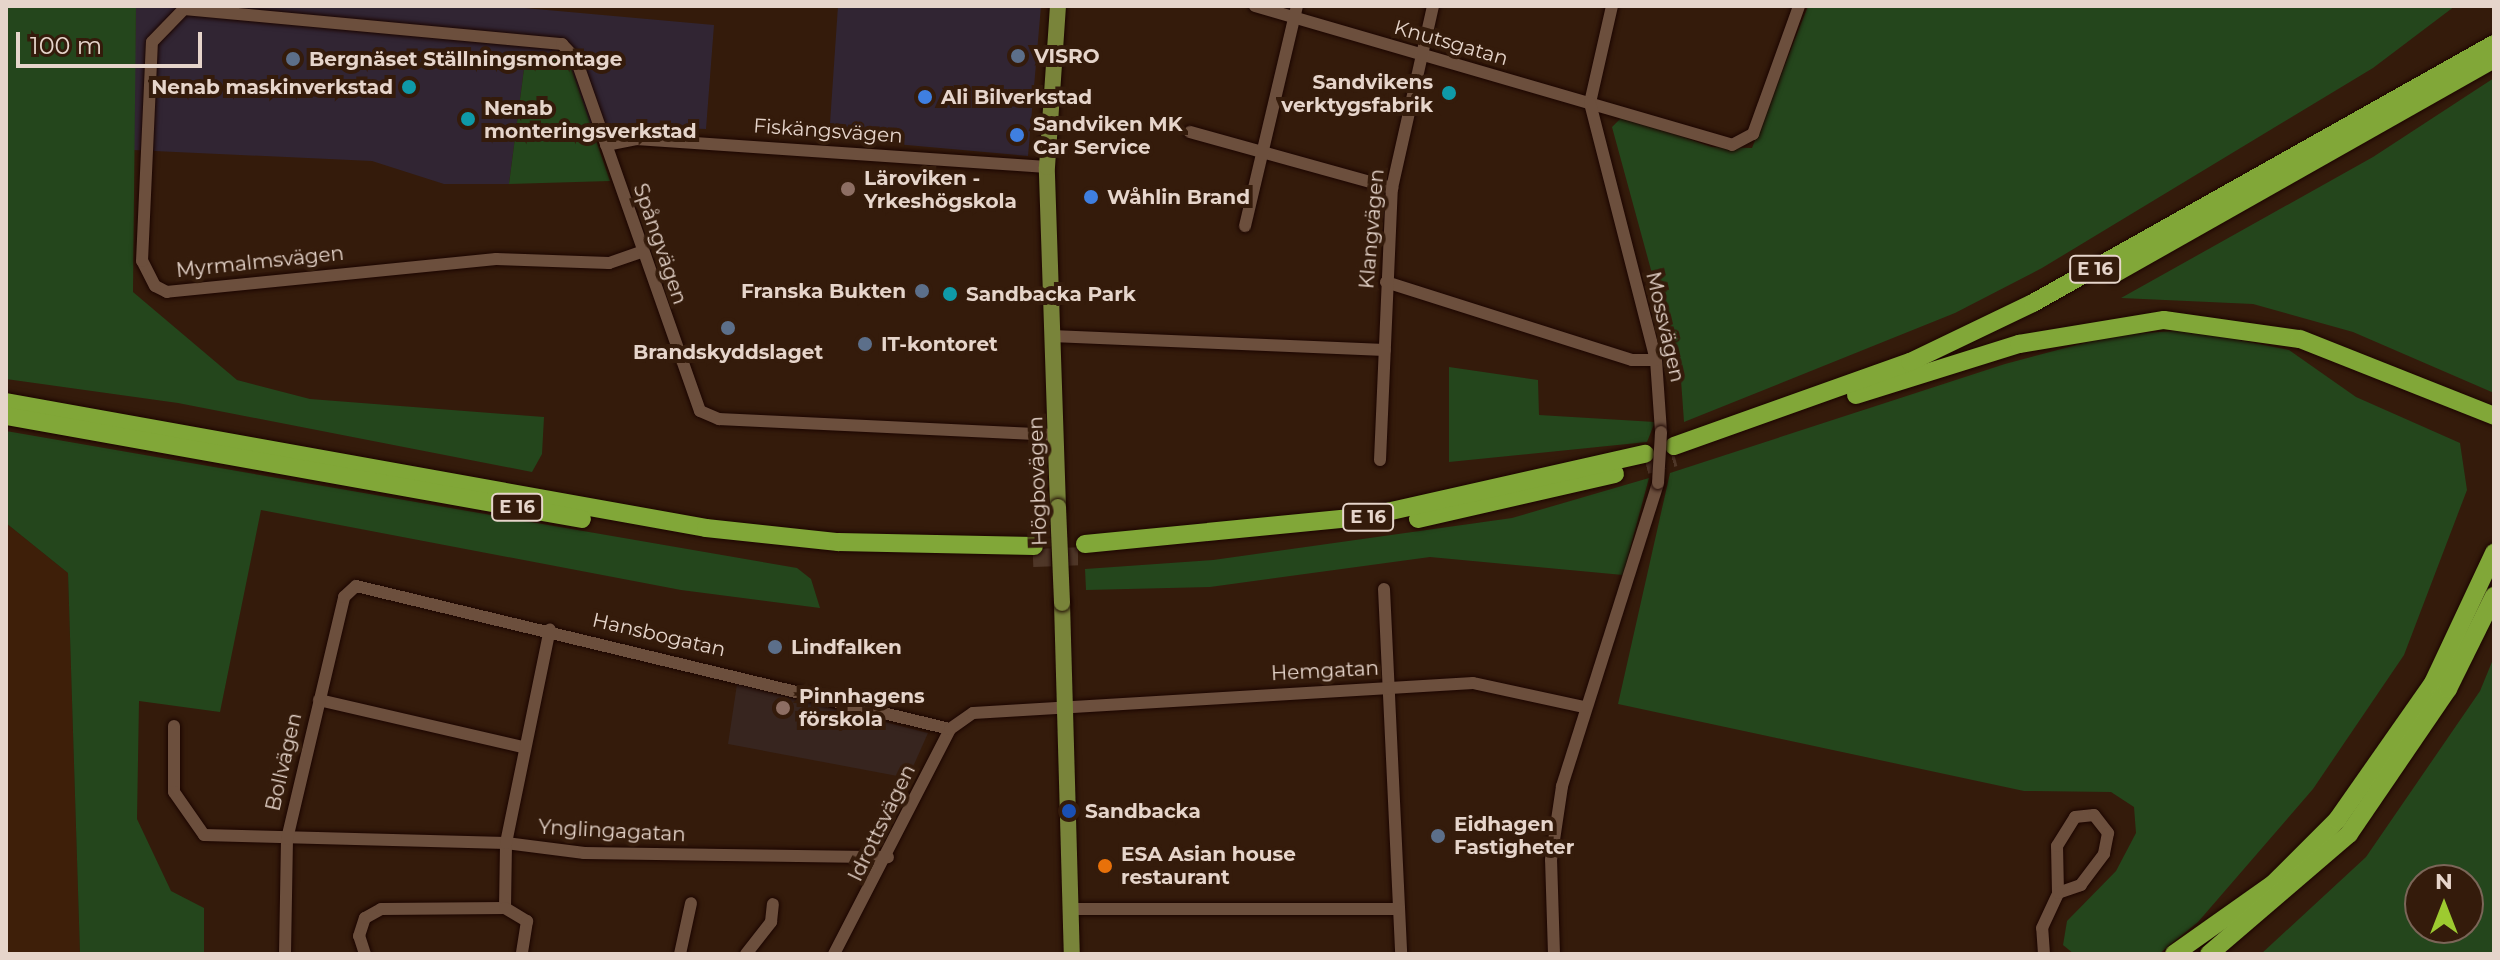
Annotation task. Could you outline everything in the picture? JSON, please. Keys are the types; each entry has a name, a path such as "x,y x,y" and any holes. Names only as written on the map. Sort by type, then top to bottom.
{"highway":[{"name":"E 16","path":"1670,445 1910,362 2033,303 2494,44"},
{"name":"E 16","path":"1670,445 1915,374 2168,244 2494,59"},
{"path":"1915,374 2073,331 2199,321 2300,339 2494,416"},
{"name":"E 16","path":"6,402 706,528 1034,552 851,555 705,539 6,416"},
{"name":"E 16","path":"1085,550 1369,516 1646,460"},
{"path":"2174,954 2273,884 2337,820 2433,683 2494,553"},
{"path":"2209,954 2349,834 2448,689 2494,596"}],"main road":[{"name":"Högbovägen","path":"1058,6 1047,167 1073,909 1072,954"}],"street":[{"name":"Knutsgatan","path":"1255,6 1296,12 1421,56 1590,103"},
{"name":"Klangvägen","path":"1380,460 1392,188 1433,6"},
{"path":"1612,6 1590,103 1741,144 1753,134 1799,6"},
{"name":"Myrmalmsvägen","path":"257,15 184,9 152,42 142,261 155,286 194,293 496,259 609,263 641,252"},
{"path":"1245,226 1296,12"},
{"name":"Spångvägen","path":"257,15 562,44 576,59 693,400 707,415 1056,435"},
{"name":"Mossvägen","path":"1554,954 1551,860 1584,707 1670,445 1656,360 1590,103"},
{"path":"1190,132 1392,188"},
{"name":"Fiskängsvägen","path":"606,145 636,139 1047,167"},
{"path":"1386,282 1632,360 1656,360"},
{"path":"1052,336 1385,350"},
{"name":"Hansbogatan","path":"356,586 550,629 950,729"},
{"name":"Bollvägen","path":"285,954 287,839 344,597 356,586"},
{"path":"1384,589 1401,954"},
{"path":"505,908 506,843 523,747 550,629"},
{"name":"Hemgatan","path":"1066,706 1473,683 1584,707"},
{"path":"319,700 523,747"},
{"path":"950,729 973,713 1066,706"},
{"name":"Ynglingagatan","path":"174,726 174,792 200,832 287,839 506,843 584,853 888,857"},
{"name":"Idrottsvägen","path":"834,954 888,857 950,729"},
{"path":"2044,954 2042,928 2058,893 2057,846 2075,817 2094,815 2108,833 2097,867 2075,889 2058,893"},
{"path":"680,954 691,903"},
{"path":"746,954 771,922 773,904"},
{"path":"365,954 359,936 365,918 381,909 505,908 527,921 522,954"},
{"path":"1073,909 1399,909"}],"shaded area":[{"path":"136,6 501,6 714,25 706,129 590,124 569,62 524,69 509,184 444,184 372,161 133,150"},
{"path":"838,6 1041,6 1028,156 829,138"},
{"path":"6,523 68,573 80,954 6,954"},
{"name":"Pinnhagens förskola","path":"737,684 928,733 908,778 728,744"}],"green space":[{"path":"6,6 136,6 133,292 237,380 310,399 544,417 542,454 532,472 178,403 6,379"},
{"path":"1808,6 2455,6 2373,68 2042,268 1955,313 1684,422 1681,380 1612,127 1623,116 1712,147 1752,148"},
{"path":"550,53 569,62 610,181 509,184 524,69 536,54"},
{"path":"2494,78 2494,393 2353,332 2253,304 2121,298 2373,157"},
{"path":"2189,330 2289,350 2356,397 2460,443 2467,490 2404,655 2313,789 2198,922 2159,954 2074,954 2063,945 2067,921 2116,871 2136,833 2134,807 2111,792 2024,791 1618,704 1670,473 2005,364 2114,335"},
{"path":"1449,367 1538,380 1539,415 1655,422 1647,442 1449,462"},
{"path":"6,431 797,568 811,579 820,608 681,590 261,510 220,712 139,701 137,819 171,891 204,908 204,954 80,954 68,573 6,523"},
{"path":"1649,478 1623,575 1430,557 1210,587 1086,590 1085,569 1213,560 1512,518"},
{"path":"2494,657 2494,954 2261,954 2366,857 2480,691"}],"tunnel":[{"path":"1646,465 1675,457"},
{"path":"1033,558 1086,556"}],"place":[{"name":"VISRO","path":"1018,56"},
{"name":"Bergnäset Ställningsmontage","path":"293,59"},
{"name":"Nenab maskinverkstad","path":"409,87"},
{"name":"Sandvikens verktygsfabrik","path":"1449,93"},
{"name":"Ali Bilverkstad","path":"925,97"},
{"name":"Nenab monteringsverkstad","path":"468,119"},
{"name":"Sandviken MK Car Service","path":"1017,135"},
{"name":"Läroviken - Yrkeshögskola","path":"848,189"},
{"name":"Wåhlin Brand","path":"1091,197"},
{"name":"Franska Bukten","path":"922,291"},
{"name":"Sandbacka Park","path":"950,294"},
{"name":"Brandskyddslaget","path":"728,328"},
{"name":"IT-kontoret","path":"865,344"},
{"name":"Lindfalken","path":"775,647"},
{"name":"Pinnhagens förskola","path":"783,708"},
{"name":"Sandbacka","path":"1069,811"},
{"name":"Eidhagen Fastigheter","path":"1438,836"},
{"name":"ESA Asian house restaurant","path":"1105,866"}]}
